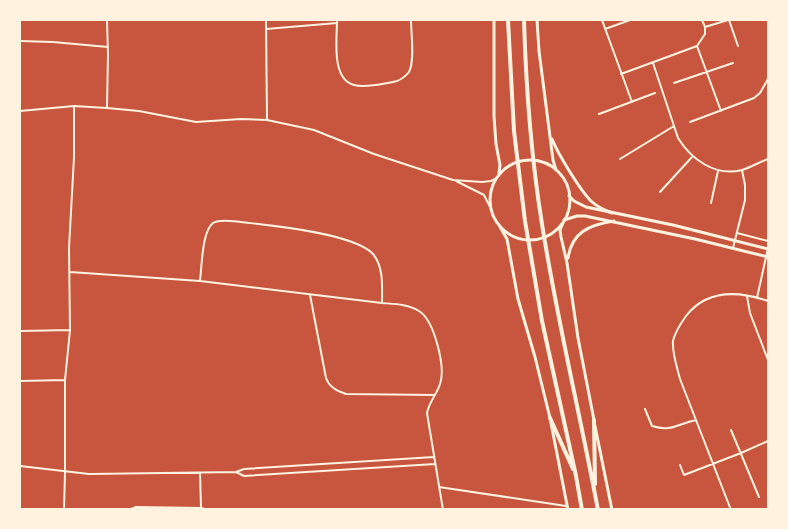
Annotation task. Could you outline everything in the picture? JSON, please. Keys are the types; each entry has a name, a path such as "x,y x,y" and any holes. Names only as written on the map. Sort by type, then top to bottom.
{"highway":[{"path":"508,20 514,130 533,271 582,510"},
{"path":"524,20 530,129 542,224 558,319 598,510"},
{"path":"550,418 576,476"},
{"path":"594,420 595,494"}],"main road":[{"path":"494,20 494,116 500,165 492,187 490,207 507,239 518,300 550,418 568,508"},
{"path":"537,20 553,160 555,169 567,188 569,196 569,204 560,234 612,510"},
{"path":"549,133 556,149 587,197 612,213"},
{"path":"497,177 511,165 528,160 545,164 559,174"},
{"path":"569,196 582,206 768,248"},
{"path":"500,227 517,238 538,240 556,231 563,222 580,216 614,221 767,257"},
{"path":"567,263 572,243 583,231 593,225 614,221"}],"street":[{"path":"107,20 107,108"},
{"path":"266,20 267,120"},
{"path":"266,29 337,21 338,67 346,81 361,86 398,81 408,74 412,57 411,20"},
{"path":"602,20 632,102"},
{"path":"604,29 630,20"},
{"path":"621,74 697,46 705,34 702,20"},
{"path":"705,27 729,20 738,46"},
{"path":"20,41 108,47"},
{"path":"697,46 722,111"},
{"path":"653,63 678,138 692,157 718,170 742,170 768,159"},
{"path":"674,82 733,63"},
{"path":"690,122 754,98 760,93 768,79"},
{"path":"599,114 655,93"},
{"path":"64,510 65,380 70,330 69,248 74,106"},
{"path":"20,111 74,106 140,111 196,122 267,120 314,130 384,158 453,180 484,195 490,207"},
{"path":"620,159 674,126"},
{"path":"660,192 692,157"},
{"path":"711,203 718,170"},
{"path":"733,248 745,200 742,170"},
{"path":"453,180 482,182 491,181 497,177"},
{"path":"200,281 206,235 212,224 217,221 281,226 349,241 367,249 379,266 382,303"},
{"path":"737,233 768,241"},
{"path":"757,298 768,248"},
{"path":"70,272 200,281 404,306 422,313 429,322 438,350 441,370 441,383 428,408 428,413 443,510"},
{"path":"731,510 680,378 673,342 676,332 689,312 708,298 733,294 768,301"},
{"path":"310,295 326,378 334,390 346,394 435,395"},
{"path":"747,296 750,314 768,360"},
{"path":"20,331 70,330"},
{"path":"20,381 65,380"},
{"path":"645,409 652,426 663,429 696,420"},
{"path":"731,430 759,497"},
{"path":"680,465 684,475 768,441"},
{"path":"20,466 89,474 200,473 434,457"},
{"path":"236,472 244,476 435,464"},
{"path":"284,466 284,473"},
{"path":"200,473 201,508"},
{"path":"439,487 568,508"},
{"path":"129,510 136,507 209,510"}]}
